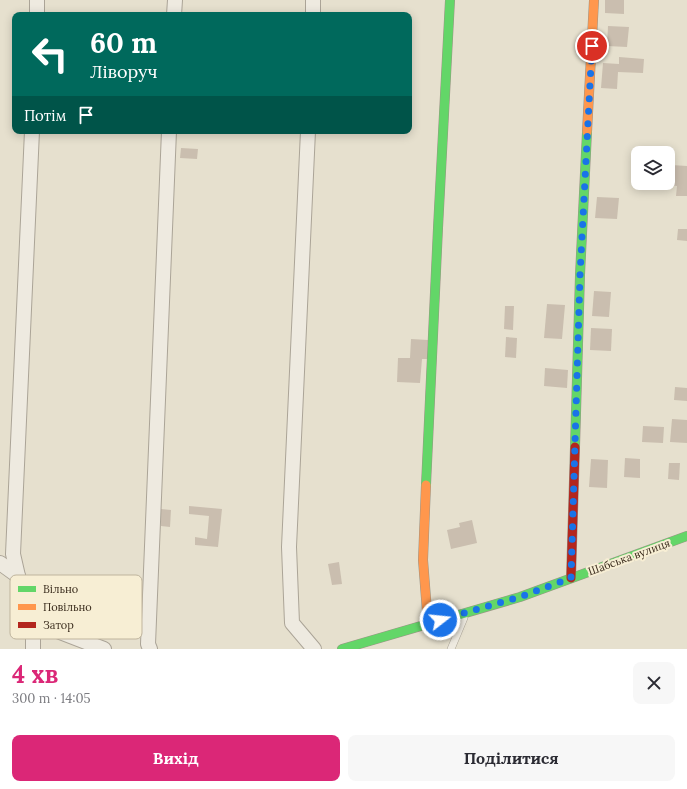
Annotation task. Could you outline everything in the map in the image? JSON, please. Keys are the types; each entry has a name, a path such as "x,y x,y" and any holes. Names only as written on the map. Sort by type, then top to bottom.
{"street":[{"path":"37,0 37,12"},
{"path":"174,12 175,0"},
{"path":"313,12 314,0"},
{"path":"428,624 423,560 450,0"},
{"path":"571,578 580,275 594,0"},
{"path":"18,575 13,554 32,134"},
{"path":"150,649 148,644 169,134"},
{"path":"308,134 289,547 292,623 314,649"},
{"name":"Шабська вулиця","path":"342,649 520,597 687,536"},
{"path":"0,563 17,575"},
{"path":"32,649 33,639"},
{"path":"78,639 104,649"}],"lane":[{"path":"451,649 466,613"}],"building":[{"path":"605,0 624,0 624,14 605,13"},
{"path":"608,26 629,27 627,47 607,46"},
{"path":"619,57 644,59 643,73 618,72 617,89 601,88 603,63 619,64"},
{"path":"181,148 198,149 197,159 180,158"},
{"path":"675,165 687,166 687,196 676,196 677,186 675,186"},
{"path":"597,197 619,198 617,219 595,218"},
{"path":"678,229 687,229 687,241 677,240"},
{"path":"594,291 611,292 609,317 592,316"},
{"path":"547,304 565,305 562,339 544,338"},
{"path":"505,306 514,306 513,330 504,329"},
{"path":"591,328 612,329 611,351 590,350"},
{"path":"506,337 517,338 516,358 505,357"},
{"path":"411,339 428,340 427,359 422,359 420,383 397,382 398,358 410,358"},
{"path":"545,368 568,370 567,388 544,386"},
{"path":"675,387 687,388 687,401 674,400"},
{"path":"672,419 687,420 687,443 670,442"},
{"path":"643,426 664,427 663,443 642,442"},
{"path":"625,458 640,459 640,478 624,477"},
{"path":"591,459 608,460 607,488 589,487"},
{"path":"669,463 680,463 679,480 668,479"},
{"path":"189,506 222,509 218,547 195,545 195,537 207,539 209,516 189,514"},
{"path":"161,509 171,510 170,527 161,526"},
{"path":"472,520 477,543 451,549 447,530 460,527 459,523"},
{"path":"339,562 342,584 332,585 328,564"}],"traffic: fast":[{"path":"426,485 450,0"},
{"path":"575,447 580,275 587,132"},
{"path":"342,649 520,597 687,536"}],"traffic: slow":[{"path":"587,132 594,0"},
{"path":"426,485 423,560 428,624"}],"traffic: jam":[{"path":"571,578 575,447"}],"route":[{"path":"440,620 520,597 571,578 580,275 592,46"}]}
